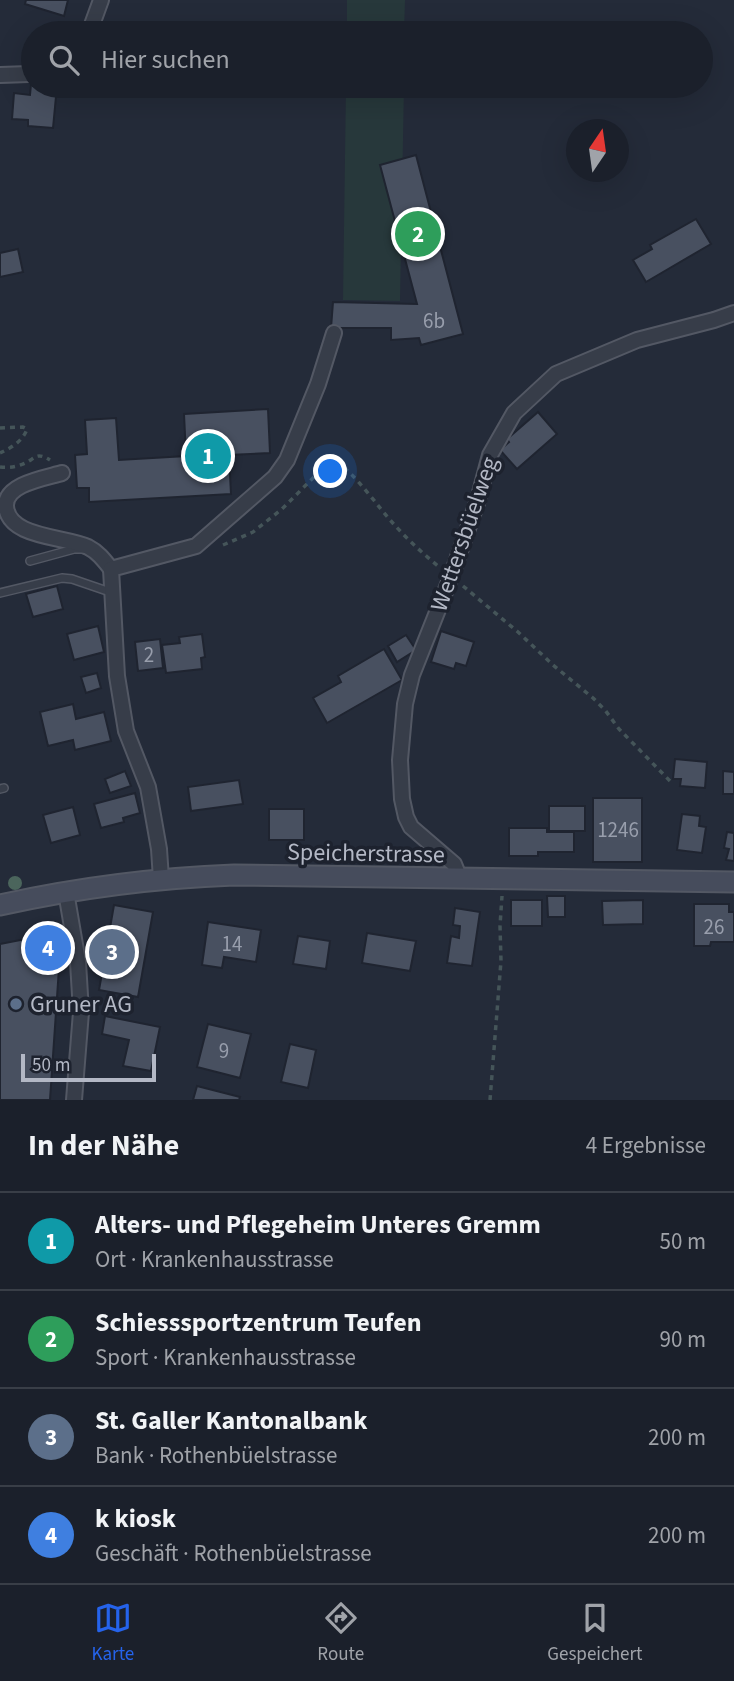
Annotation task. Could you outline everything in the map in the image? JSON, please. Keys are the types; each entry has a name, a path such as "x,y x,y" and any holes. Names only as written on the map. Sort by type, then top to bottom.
{"main road":[{"name":"Speicherstrasse","path":"0,905 66,892 161,879 234,875 734,882"}],"street":[{"path":"93,21 101,0"},
{"path":"0,75 21,74"},
{"name":"Wettersbüelweg","path":"460,879 454,864 411,827 402,799 400,760 405,704 412,675 451,577 491,455 514,413 556,374 637,340 734,313"},
{"path":"111,569 196,546 275,477 287,460 308,410 334,333"},
{"path":"62,473 12,490 6,499 7,514 17,527 91,548 111,569 117,676 126,731 148,787 159,849 161,879"},
{"path":"66,892 78,962 81,1012 74,1100"}],"lane":[{"path":"30,561 74,549 91,548"},
{"path":"0,593 62,578 113,594"}],"path":[{"path":"0,428 27,429 26,434 16,444 0,453"},
{"path":"490,1100 501,961 502,891"}],"shaded area":[{"path":"347,0 405,0 404,21 347,21"},
{"path":"346,98 404,98 400,301 343,300"}],"building":[{"path":"26,0 68,0 64,16 25,4"},
{"path":"14,93 21,94 21,98 56,98 53,128 28,126 28,120 12,119"},
{"path":"416,155 463,334 421,345 419,338 391,340 391,328 331,328 333,302 417,304 380,165"},
{"path":"696,219 711,244 646,282 633,260 652,249 650,245"},
{"path":"18,249 23,272 0,277 0,253"},
{"path":"268,409 270,453 229,455 231,494 89,502 89,488 77,488 75,455 87,454 85,420 116,418 119,460 186,456 184,414"},
{"path":"538,412 557,434 517,469 500,450 509,442 507,439"},
{"path":"57,586 63,609 33,617 26,594"},
{"path":"98,626 104,652 74,660 67,634"},
{"path":"441,631 474,642 466,666 456,663 454,669 431,662"},
{"path":"202,634 205,657 201,658 202,669 166,673 162,645 180,643 179,637"},
{"path":"406,635 416,650 397,662 388,646"},
{"path":"160,639 163,668 138,671 135,642"},
{"path":"384,649 402,680 327,723 313,698 341,682 338,676"},
{"path":"97,673 101,688 86,693 81,677"},
{"path":"73,704 76,719 104,712 111,741 75,750 73,740 48,746 40,712"},
{"path":"675,759 707,762 705,788 680,786 681,779 673,779"},
{"path":"125,771 131,786 110,793 105,779"},
{"path":"723,771 734,772 734,794 723,794"},
{"path":"239,780 243,804 191,811 188,787"},
{"path":"135,793 140,813 123,818 124,822 101,828 94,804"},
{"path":"593,798 642,798 642,862 593,862"},
{"path":"549,806 585,806 585,831 549,831"},
{"path":"73,807 80,835 51,843 43,815"},
{"path":"269,809 304,809 304,840 269,840"},
{"path":"682,814 700,816 699,826 706,827 702,853 677,850"},
{"path":"509,828 547,828 547,832 574,832 574,852 538,852 538,856 509,856"},
{"path":"727,832 734,833 734,861 726,860 729,849 724,848"},
{"path":"547,896 565,896 565,917 548,917"},
{"path":"511,900 542,900 542,926 511,926"},
{"path":"643,900 643,924 603,925 602,901"},
{"path":"694,904 729,904 729,912 734,912 734,942 711,942 710,946 694,946"},
{"path":"114,905 153,912 138,997 99,990"},
{"path":"455,908 480,912 472,966 447,963 451,936 459,938 460,926 453,925"},
{"path":"208,922 261,930 256,962 224,957 222,968 202,965"},
{"path":"367,933 416,941 410,971 362,963"},
{"path":"51,934 59,968 50,1100 0,1100 0,944"},
{"path":"298,936 330,941 326,969 293,964"},
{"path":"105,1016 160,1027 151,1071 123,1066 129,1040 102,1034"},
{"path":"208,1024 251,1034 240,1078 197,1067"},
{"path":"290,1044 316,1050 308,1088 281,1082"},
{"path":"197,1086 240,1097 239,1100 193,1100"}],"place":[{"name":"Schiesssportzentrum Teufen","path":"418,234"},
{"name":"Alters- und Pflegeheim Unteres Gremm","path":"208,456"},
{"name":"k kiosk","path":"48,948"},
{"name":"St. Galler Kantonalbank","path":"112,952"},
{"name":"Gruner AG","path":"16,1004"}]}
